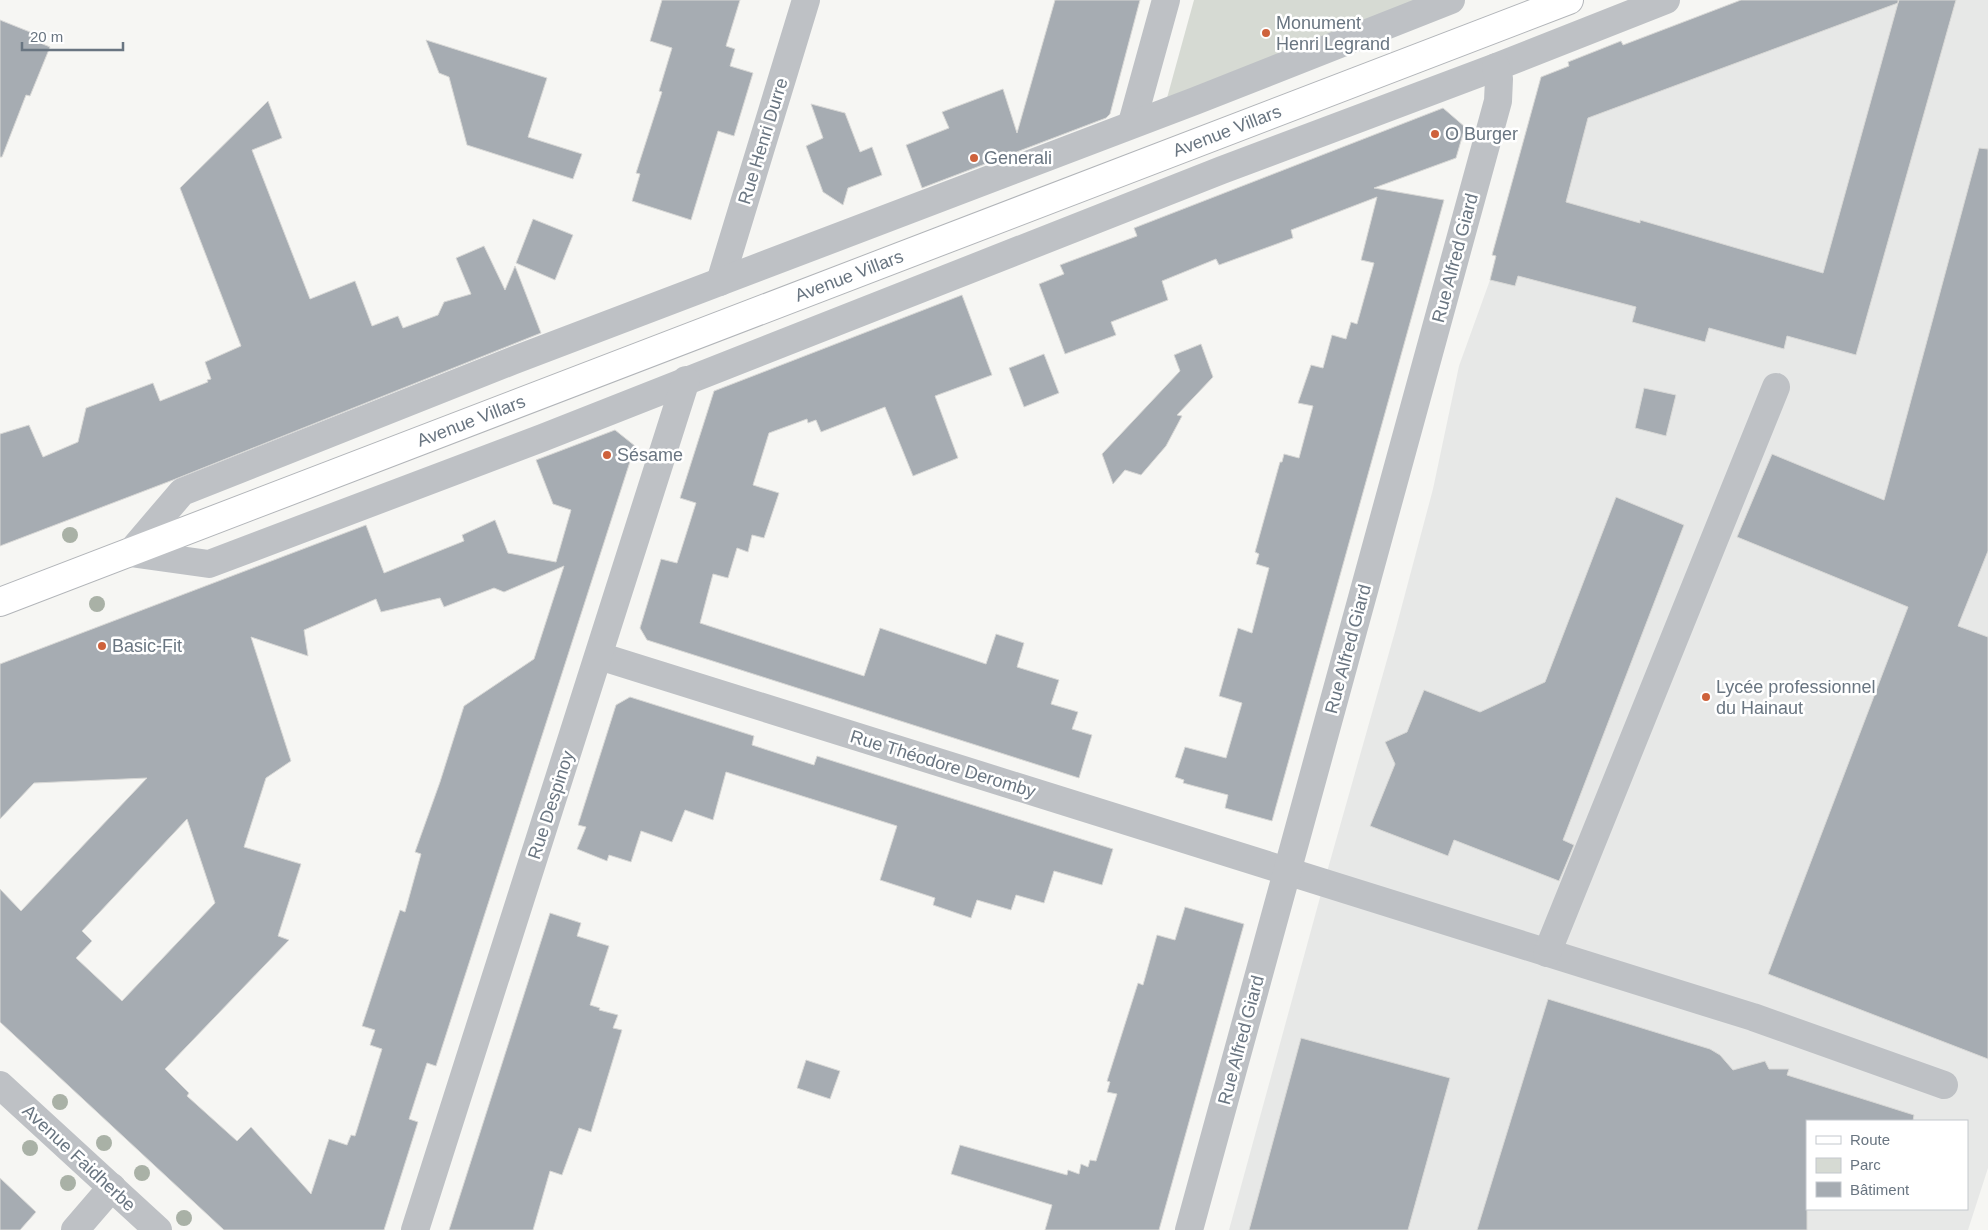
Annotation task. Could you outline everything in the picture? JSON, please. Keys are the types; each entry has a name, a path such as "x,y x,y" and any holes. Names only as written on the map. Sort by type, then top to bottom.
{"main road":[{"name":"Avenue Villars","path":"0,602 1569,0"}],"street":[{"name":"Rue Henri Durre","path":"720,282 806,0"},
{"path":"1132,124 1166,0"},
{"path":"130,553 182,492 512,361 1195,101 1451,0"},
{"name":"Avenue Villars","path":"130,553 209,564 542,438 1222,170 1496,67 1666,0"},
{"name":"Rue Alfred Giard","path":"1189,1230 1498,101 1499,79 1496,67"},
{"name":"Rue Despinoy","path":"415,1230 686,380"},
{"path":"1547,953 1776,387"},
{"name":"Rue Théodore Deromby","path":"599,656 1769,1023 1944,1085"},
{"name":"Avenue Faidherbe","path":"0,1085 158,1230"},
{"path":"74,1230 112,1187"}],"shaded area":[{"path":"1741,0 1988,0 1988,1168 1968,1230 1229,1230 1396,628 1433,489 1459,366 1490,280 1541,77 1569,66 1615,43 1623,45"}],"green space":[{"path":"1194,0 1421,0 1167,98"}],"building":[{"path":"662,0 740,0 726,46 735,49 730,66 753,73 734,136 718,131 691,220 632,201 640,174 636,173 662,92 659,91 672,48 650,41"},
{"path":"1055,0 1140,0 1110,114 1106,118 922,188 906,145 949,128 942,112 1003,89 1017,133"},
{"path":"1741,0 1898,0 1898,3 1899,0 1956,0 1856,355 1787,336 1784,349 1709,328 1705,342 1632,322 1636,307 1518,276 1515,286 1490,280 1496,256 1492,255 1541,77 1569,66 1568,62 1621,41 1623,45","holes":["1898,3 1823,273 1640,220 1640,223 1566,202 1588,118"]},
{"path":"0,20 35,34 33,40 50,47 30,96 26,95 2,157 0,157"},
{"path":"426,40 547,78 528,137 582,154 573,179 467,145 449,77 439,73"},
{"path":"268,101 282,138 252,150 310,299 355,281 372,326 398,316 403,328 438,315 444,302 471,294 456,258 484,246 505,290 515,266 541,333 173,480 0,546 0,434 29,425 43,457 78,442 86,408 153,383 160,401 208,382 207,380 211,379 205,362 241,346 180,188"},
{"path":"811,104 845,113 860,152 872,147 882,175 848,188 843,205 823,192 806,146 823,138"},
{"path":"1443,108 1465,127 1456,158 1374,188 1444,200 1272,821 1225,808 1228,795 1183,783 1184,780 1175,777 1185,747 1226,758 1242,703 1219,696 1238,628 1252,633 1269,568 1256,564 1259,554 1255,552 1280,462 1282,462 1284,454 1299,458 1313,406 1298,403 1311,365 1323,368 1332,335 1346,339 1351,322 1357,324 1374,263 1361,260 1377,197 1291,230 1293,238 1219,265 1216,259 1162,281 1168,300 1111,322 1116,335 1065,354 1039,284 1064,274 1060,265 1137,236 1134,228"},
{"path":"1979,148 1988,149 1988,551 1958,626 1988,637 1988,1059 1768,974 1908,607 1737,537 1772,454 1884,500"},
{"path":"533,219 573,235 555,280 516,263"},
{"path":"962,295 992,375 935,396 958,458 913,476 885,407 821,432 816,420 808,423 807,419 769,433 753,485 779,493 764,538 752,535 748,552 737,548 728,578 713,574 700,623 864,676 880,628 986,664 996,634 1024,643 1017,667 1059,680 1051,704 1078,712 1072,729 1092,735 1079,778 647,640 640,628 661,559 677,563 696,503 680,498 714,391"},
{"path":"1201,344 1213,377 1177,415 1182,416 1166,446 1141,475 1125,470 1113,484 1102,454 1180,371 1174,355"},
{"path":"1044,354 1059,393 1024,407 1009,368"},
{"path":"1644,388 1676,395 1666,436 1635,428"},
{"path":"615,430 635,446 436,1066 427,1063 409,1119 418,1122 384,1230 224,1230 0,1022 0,889 21,911 147,778 34,783 0,819 0,664 366,525 384,573 464,541 462,535 495,520 508,553 556,562 571,510 553,504 536,460","holes":["564,566 534,659 464,706 415,852 421,854 405,912 400,910 362,1026 375,1030 370,1045 382,1049 355,1136 351,1135 347,1145 329,1139 311,1194 251,1127 237,1141 187,1096 189,1093 165,1069 289,940 278,936 301,864 244,847 266,778 291,761 251,637 308,656 304,630 376,599 381,612 440,598 444,607 494,588 504,592","187,819 215,903 122,1001 76,958 92,941 82,931"]},
{"path":"1616,497 1684,525 1563,840 1574,845 1559,881 1454,840 1448,856 1370,826 1395,764 1385,742 1407,732 1424,690 1480,712 1545,682"},
{"path":"630,697 754,736 752,745 814,765 817,756 1113,849 1102,885 1054,871 1044,903 1016,895 1011,910 977,900 971,918 933,905 935,898 880,880 897,826 726,772 713,820 685,810 672,842 641,831 631,862 609,855 607,861 577,849 586,827 578,825 616,705"},
{"path":"1185,907 1244,924 1159,1230 1045,1230 1052,1205 951,1174 960,1145 1067,1175 1068,1170 1079,1174 1081,1164 1088,1167 1090,1160 1096,1161 1117,1094 1107,1092 1110,1082 1107,1081 1138,983 1143,985 1157,935 1175,940"},
{"path":"550,913 581,923 577,936 609,946 590,1005 600,1008 599,1010 618,1015 613,1028 622,1030 591,1132 579,1128 562,1175 550,1171 533,1230 449,1230"},
{"path":"1548,999 1710,1049 1720,1055 1733,1070 1765,1061 1769,1069 1789,1069 1787,1075 1914,1115 1913,1120 1806,1120 1807,1230 1477,1230"},
{"path":"1301,1038 1450,1078 1408,1230 1249,1230"},
{"path":"806,1060 840,1071 830,1099 797,1088"},
{"path":"0,1178 36,1212 20,1230 0,1230"}],"place":[{"name":"Monument Henri Legrand","path":"1266,33"},
{"name":"O Burger","path":"1435,134"},
{"name":"Generali","path":"974,158"},
{"name":"Sésame","path":"607,455"},
{"name":"Basic-Fit","path":"102,646"},
{"name":"Lycée professionnel du Hainaut","path":"1706,697"}]}
